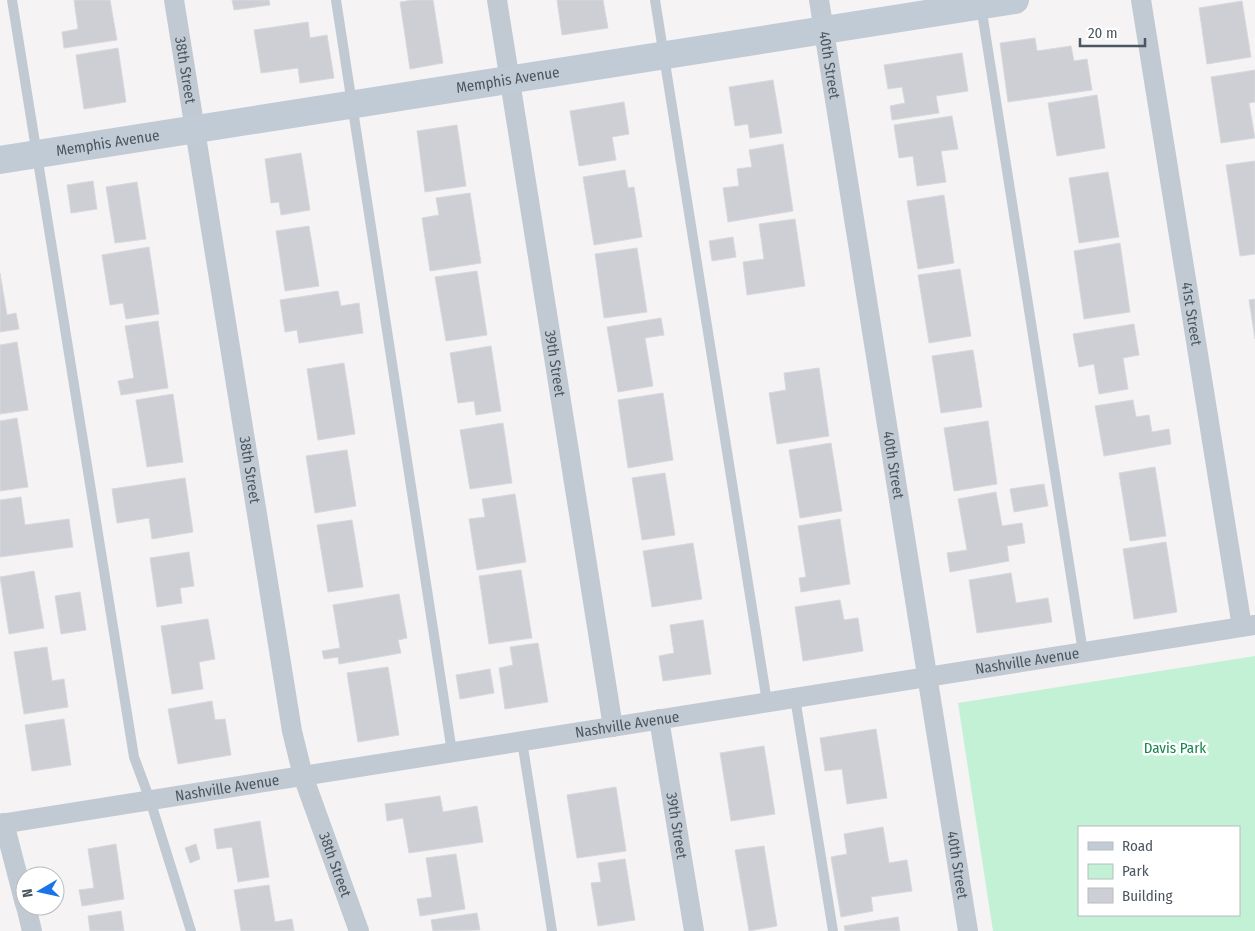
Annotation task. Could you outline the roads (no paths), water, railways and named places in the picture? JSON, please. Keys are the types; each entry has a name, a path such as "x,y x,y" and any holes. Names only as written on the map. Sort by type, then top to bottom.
{"street":[{"name":"38th Street","path":"174,0 292,731 303,776 359,931"},
{"name":"39th Street","path":"497,0 613,726"},
{"name":"40th Street","path":"819,0 968,931"},
{"name":"Memphis Avenue","path":"0,160 824,30 981,3 1015,0"},
{"name":"41st Street","path":"1141,0 1248,626"},
{"name":"Nashville Avenue","path":"2,823 1248,626"},
{"name":"39th Street","path":"658,719 694,931"},
{"path":"2,823 15,869"},
{"path":"28,916 32,931"}],"lane":[{"path":"12,0 134,757 150,800 191,931"},
{"path":"336,0 452,752"},
{"path":"655,0 767,702"},
{"path":"981,3 1083,652"},
{"path":"795,698 833,931"},
{"path":"522,741 552,931"}],"park label":[{"name":"Davis Park","path":"1175,748"}]}
